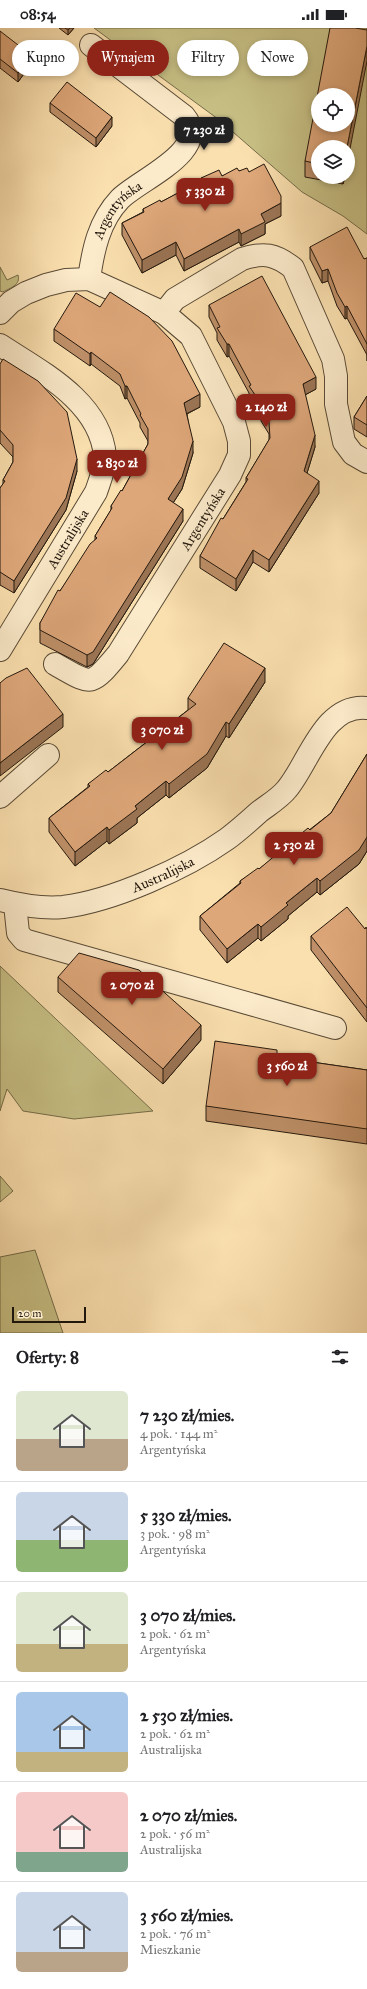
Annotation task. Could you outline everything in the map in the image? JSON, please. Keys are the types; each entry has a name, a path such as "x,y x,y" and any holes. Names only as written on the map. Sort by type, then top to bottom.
{"street":[{"name":"Argentyńska","path":"88,279 94,247 102,225 120,199 180,155 189,144 192,132 190,123 184,116 132,76"},
{"path":"164,313 175,299 242,259 254,255 269,255 281,259 293,268 333,359 336,376 336,404 344,442 353,454 367,462"},
{"name":"Argentyńska","path":"0,313 11,302 26,293 46,285 66,280 88,279 164,313 191,336 234,422 239,442 239,455 230,475 126,641 104,671 94,680 83,680 55,664"},
{"name":"Australijska","path":"0,346 47,376 84,407 102,441 105,457 103,472 96,492 0,650"},
{"name":"Australijska","path":"335,1028 24,940 18,933 8,902 61,907 94,902 188,864 227,839 287,790 325,728 336,716 348,709 359,707 367,708"},
{"path":"0,797 48,755"}],"shaded area":[{"path":"94,28 367,28 367,234 343,216 302,192 218,119 159,76 169,76 169,40 110,40"},
{"path":"0,267 7,280 18,275 19,278 14,286 3,292 0,291"},
{"path":"0,966 153,1111 74,1119 23,1111 7,1089 0,1111"},
{"path":"0,1176 13,1191 0,1202"},
{"path":"35,1250 63,1333 0,1333 0,1257"}],"building":[{"path":"330,28 355,28 367,30 367,46 355,107 355,88 319,88"},
{"path":"0,31 12,40 12,68 0,59"},
{"path":"67,82 112,117 96,138 50,103"},
{"path":"311,129 311,132 350,132 348,140 311,140 311,162 305,161"},
{"path":"264,164 281,196 281,203 261,214 265,222 241,234 239,229 184,259 176,242 142,260 122,223 144,212 143,209 160,200 161,202 202,180 201,178 219,170 222,176 237,168 239,171 247,168 249,172"},
{"path":"347,227 364,259 367,258 367,344 347,306 345,307 337,293 328,269 322,271 310,247"},
{"path":"262,276 316,377 303,384 315,435 304,471 319,481 269,560 253,550 236,579 200,556 221,518 223,519 248,479 246,478 270,438 269,422 261,409 264,408 249,386 251,385 229,344 227,344 217,328 220,327 209,305"},
{"path":"110,292 149,317 172,341 200,394 184,403 193,441 182,477 168,499 183,509 93,652 87,655 40,630 40,623 58,590 60,591 90,544 97,538 95,536 112,508 111,506 121,490 122,491 148,444 148,429 120,374 91,352 90,354 54,329 76,293 100,307"},
{"path":"3,359 38,381 67,412 77,459 66,498 14,581 0,572 0,488 5,481 3,480 13,462 13,445 0,430 0,364"},
{"path":"367,396 367,425 354,417"},
{"path":"224,643 265,668 229,724 226,722 207,754 169,784 166,781 135,806 137,809 109,830 107,827 75,852 49,818 90,786 88,784 106,770 108,772 196,704 188,698"},
{"path":"27,668 63,714 0,763 0,683 6,678"},
{"path":"367,754 367,837 359,850 320,881 317,878 286,903 288,905 261,927 258,924 227,949 200,916 241,883 240,881 258,868 259,869 308,828 310,830 331,813"},
{"path":"347,907 365,929 366,927 367,929 367,1008 311,936"},
{"path":"79,953 139,970 201,1025 163,1069 58,977"},
{"path":"215,1041 277,1050 277,1057 367,1070 367,1129 206,1106"}]}
